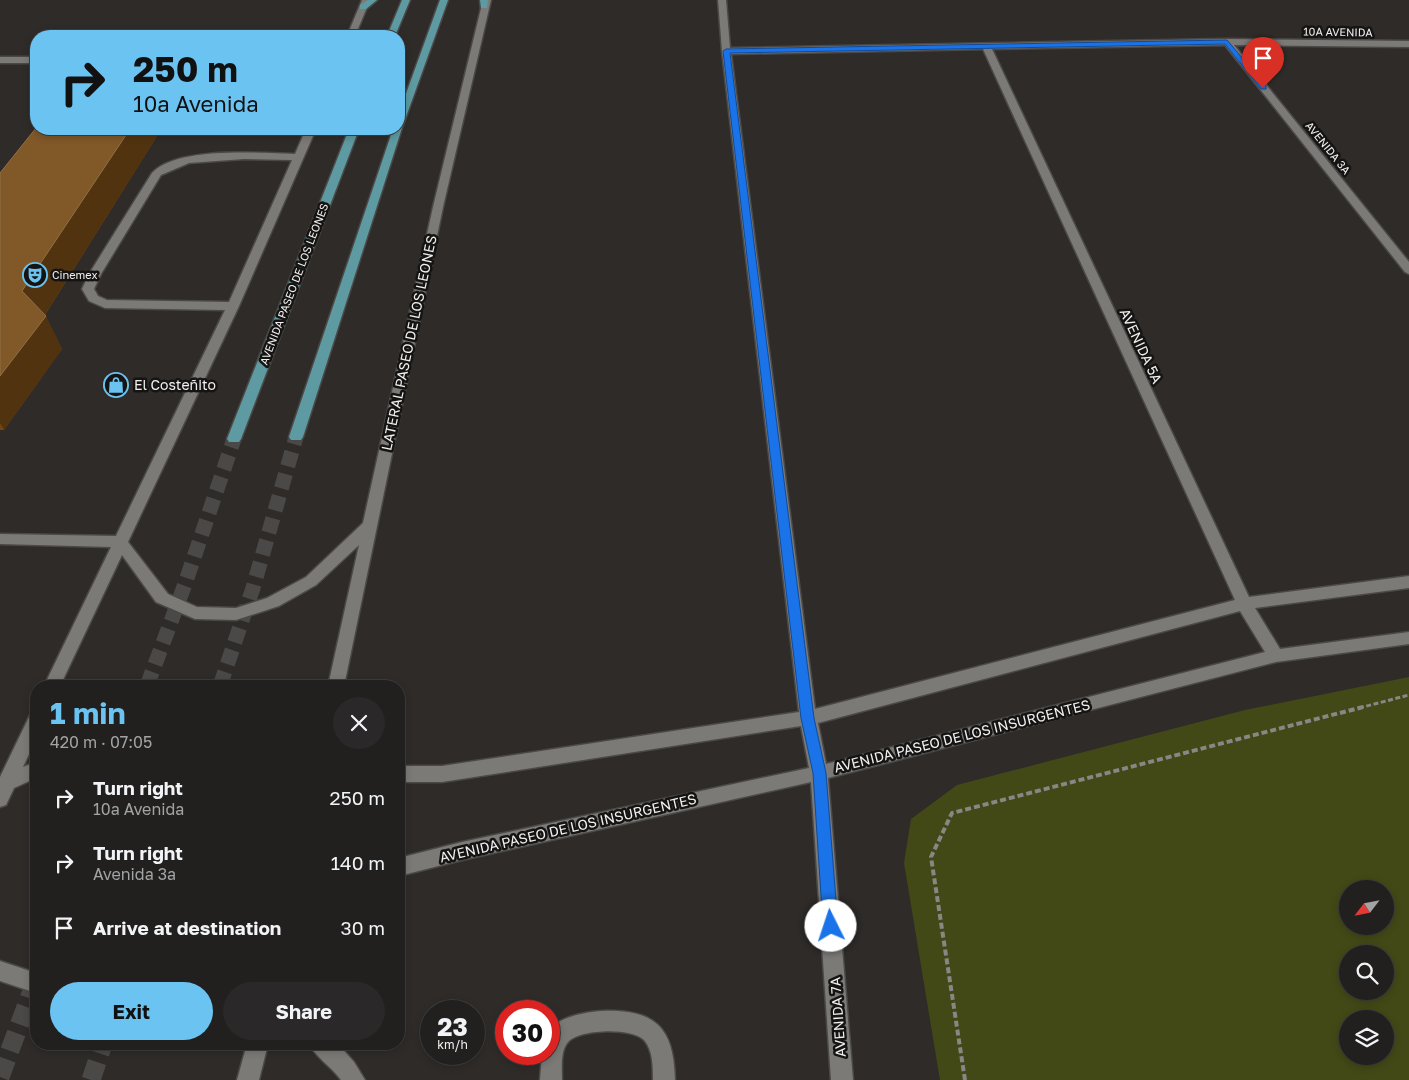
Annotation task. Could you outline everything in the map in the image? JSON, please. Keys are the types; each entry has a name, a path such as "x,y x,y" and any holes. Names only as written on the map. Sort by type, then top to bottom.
{"main road":[{"path":"365,4 373,0"},
{"path":"394,30 406,0"},
{"path":"405,108 444,0"},
{"name":"AVENIDA PASEO DE LOS LEONES","path":"234,439 352,135"},
{"path":"296,437 395,135"}],"street":[{"name":"AVENIDA 7A","path":"722,0 726,51 808,718 819,773 842,1080"},
{"name":"LATERAL PASEO DE LOS LEONES","path":"337,680 369,526 485,2"},
{"path":"354,30 365,4"},
{"name":"10A AVENIDA","path":"726,51 1227,42 1409,44"},
{"name":"AVENIDA 3A","path":"1227,42 1409,270"},
{"name":"AVENIDA 5A","path":"986,46 1244,604 1276,656"},
{"path":"0,60 30,60"},
{"path":"55,680 233,306 307,135"},
{"path":"233,306 105,304 93,298 88,290 95,274 157,173 169,165 193,158 298,157"},
{"path":"120,542 162,598 195,613 236,614 273,602 311,581 369,526"},
{"path":"0,539 120,542"},
{"path":"405,774 442,774 808,718 1244,604 1409,582"},
{"name":"AVENIDA PASEO DE LOS INSURGENTES","path":"405,865 462,851 819,773 1276,656 1409,638"},
{"path":"2,789 30,732"},
{"path":"2,789 30,773"},
{"path":"0,971 30,981"},
{"path":"551,1080 553,1052 560,1035 569,1027 585,1023 619,1021 645,1027 658,1041 664,1064 664,1080"},
{"path":"248,1080 256,1050"},
{"path":"329,1050 347,1068 354,1080"}],"path":[{"path":"966,1080 932,857 952,813 1409,695"}],"green space":[{"path":"1409,677 1409,1080 940,1080 904,863 911,819 957,785 1245,710"}],"building":[{"path":"30,135 126,135 22,291 46,316 0,376 0,173"}],"tunnel":[{"path":"222,680 253,588 296,437"},
{"path":"149,680 185,584 234,439"},
{"path":"0,1077 30,996"},
{"path":"91,1080 101,1050"}],"place":[{"name":"Cinemex","path":"35,275"},
{"name":"El Costeñito","path":"116,385"}],"route":[{"path":"831,926 819,773 808,718 726,51 1227,42 1263,88"}]}
